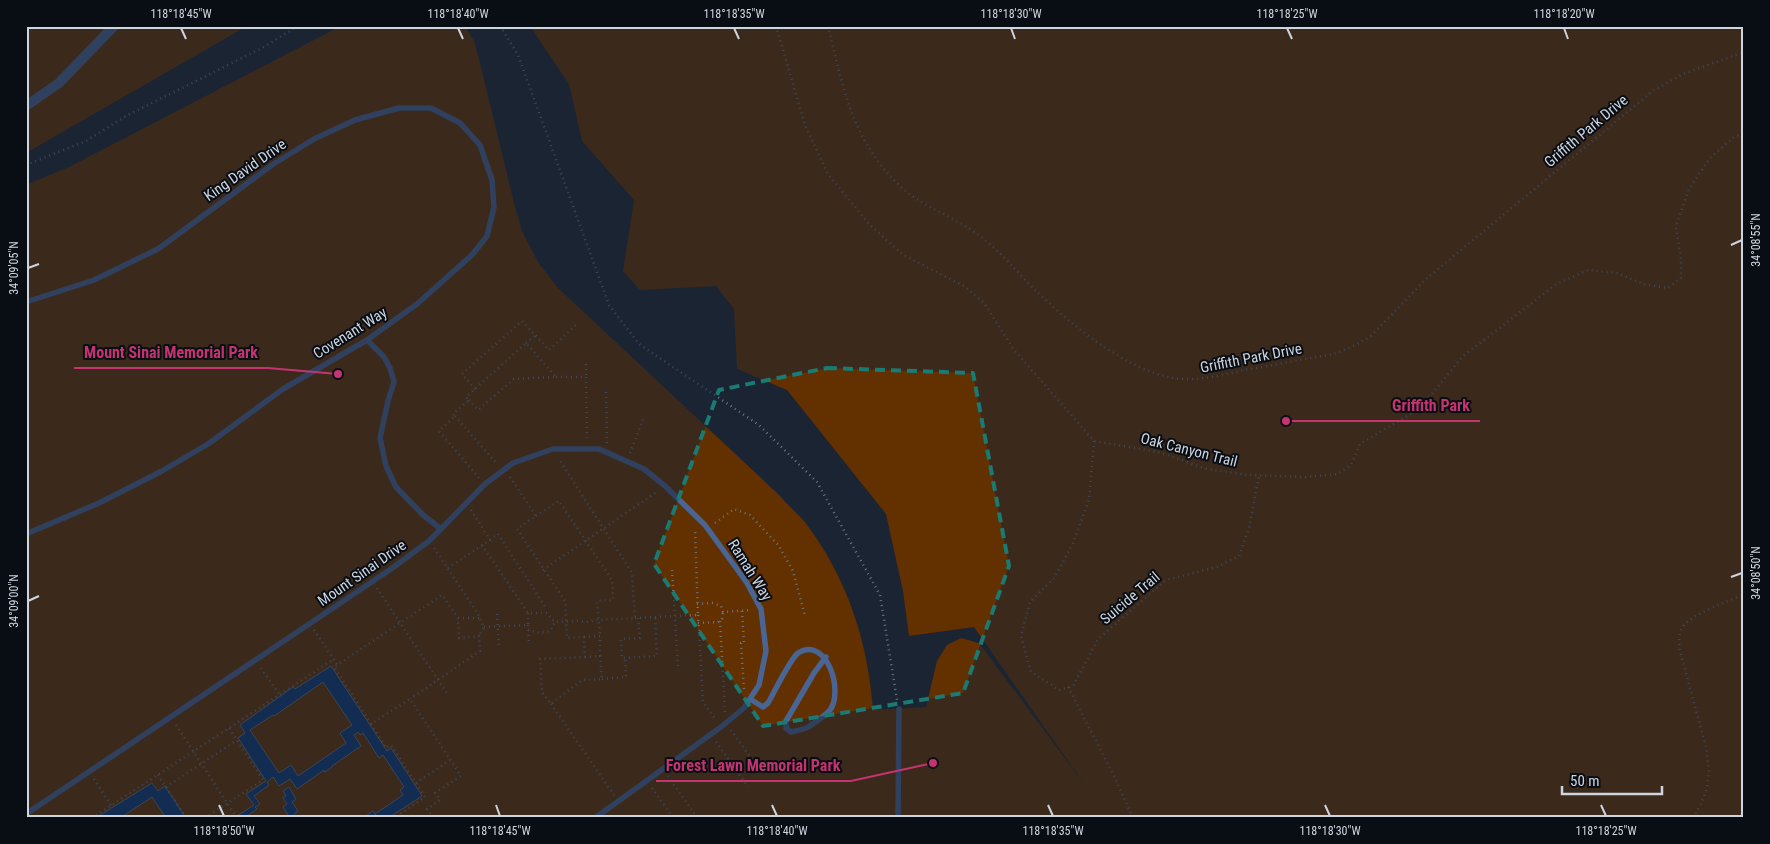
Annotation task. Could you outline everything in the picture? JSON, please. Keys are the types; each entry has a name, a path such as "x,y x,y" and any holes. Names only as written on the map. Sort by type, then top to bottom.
{"street":[{"path":"26,106 60,83 114,26"}],"lane":[{"name":"King David Drive","path":"26,302 94,280 158,249 272,165 314,139 355,120 399,108 431,108 460,123 480,145"},
{"name":"Covenant Way","path":"26,534 99,503 162,471 208,444 283,389 367,340 416,304 472,255 487,236 494,207 492,180 480,145"},
{"path":"367,340 384,357 394,382 380,438 386,466 396,487 441,529"},
{"name":"Mount Sinai Drive","path":"26,814 374,581 429,541 485,484 513,463 553,449 599,449 644,469 665,486 708,529"},
{"name":"Ramah Way","path":"595,818 724,725 744,708 759,685 766,651 761,609 747,583 708,529"},
{"path":"750,699 763,707 768,703 791,662 798,654 807,651 817,651 826,657 835,685 836,695 830,710 805,728 791,732 786,728 786,721 814,673 826,657"},
{"path":"898,818 899,709"}],"path":[{"path":"26,165 86,142 126,116 264,46 298,26"},
{"path":"500,26 518,55 609,305 639,344 759,425 817,482 880,595 899,709"},
{"path":"776,26 805,125 828,174 869,224 904,255 964,286 984,303 1014,350 1094,441 1089,500 1072,543 1055,577 1030,602 1021,636 1031,672 1059,690 1068,687 1114,776 1132,818"},
{"name":"Griffith Park Drive","path":"828,26 846,96 859,131 887,172 911,195 957,220 994,247 1065,318 1095,341 1140,367 1158,374 1194,380 1334,354 1370,337 1426,279 1654,90 1683,74 1744,52"},
{"name":"Oak Canyon Trail","path":"1094,441 1158,452 1206,469 1259,476 1338,474 1351,465 1360,444 1414,412 1433,393 1462,357 1556,284 1588,270 1617,273 1643,284 1668,288 1681,278 1681,259 1676,226 1688,189 1710,158 1733,138 1744,132"},
{"path":"475,389 462,374 522,321 549,350 577,324"},
{"path":"535,336 466,397 478,410 514,379 586,377"},
{"path":"526,343 556,377"},
{"path":"586,364 586,449"},
{"path":"606,392 607,453"},
{"path":"469,400 453,414 455,416 439,431 485,484"},
{"path":"455,416 504,471 536,516"},
{"path":"626,461 644,417"},
{"path":"551,704 582,680 626,677 621,639 640,638 636,618 632,573 553,449"},
{"name":"Suicide Trail","path":"1068,687 1073,686 1098,639 1166,580 1217,568 1239,556 1249,528 1259,476"},
{"path":"543,570 665,486"},
{"path":"600,636 567,638 565,601 517,530 559,501 612,580 613,600 598,601 600,636 600,656 602,679"},
{"path":"466,503 490,540"},
{"path":"708,529 734,509 750,514 779,546 793,571 805,616"},
{"path":"695,515 697,604 703,702 753,761"},
{"path":"447,568 498,534 546,608"},
{"path":"429,541 484,627"},
{"path":"482,545 528,613 529,644"},
{"path":"672,570 678,666"},
{"path":"374,581 447,693"},
{"path":"1692,818 1701,804 1707,788 1709,770 1706,747 1680,652 1679,637 1684,625 1692,618 1744,594"},
{"path":"394,818 425,797 391,745 386,748 334,667 442,595 458,618 459,638 479,636"},
{"path":"697,604 712,603 721,606 724,725"},
{"path":"722,612 761,609"},
{"path":"742,611 744,643 741,643 744,691 750,699"},
{"path":"528,613 547,613 555,622 587,622 698,615"},
{"path":"497,614 499,646"},
{"path":"625,658 657,656 655,617"},
{"path":"458,618 480,618"},
{"path":"698,623 720,621"},
{"path":"528,630 540,633 550,631 555,622"},
{"path":"310,624 337,664"},
{"path":"484,627 528,625"},
{"path":"371,724 480,651 479,636 484,627"},
{"path":"584,637 585,657"},
{"path":"600,656 540,659 542,692 619,801"},
{"path":"92,818 334,659"},
{"path":"256,660 279,695"},
{"path":"410,699 461,776 435,794 440,800 427,809 433,818"},
{"path":"171,717 235,814"},
{"path":"205,818 263,780 229,728"},
{"path":"711,735 748,787"},
{"path":"166,787 237,740"},
{"path":"416,782 450,760"},
{"path":"663,769 697,818"},
{"path":"89,772 111,805"},
{"path":"158,775 186,818"},
{"path":"647,780 673,818"}],"highlighted area":[{"path":"827,368 973,373 1009,566 963,693 763,726 654,564 719,390"}],"shaded area":[{"path":"26,26 247,26 26,152"},
{"path":"341,26 465,26 474,41 522,231 538,262 557,287 777,493 804,521 832,564 853,611 866,659 873,710 926,707 937,661 947,645 961,638 979,643 1085,785 974,627 909,636 903,591 886,514 787,390 737,369 734,309 716,286 640,290 623,271 634,200 582,141 569,84 530,26 1744,26 1744,818 26,818 26,185 69,167"}],"building":[{"path":"331,666 387,751 391,748 422,796 388,818 377,818 375,814 403,795 400,790 404,787 383,755 379,758 363,733 360,735 358,732 354,735 361,746 325,772 324,770 297,789 290,779 279,786 273,777 267,782 269,785 254,796 260,804 255,807 257,809 244,818 234,818 254,805 246,794 266,781 238,738 245,733 240,725 293,687 295,689","holes":["323,682 352,725 340,733 346,743 298,776 291,765 279,773 250,730"]},
{"path":"152,783 158,791 165,786 186,818 166,818 152,797 120,818 97,817"},
{"path":"289,787 296,799 292,802 298,811 294,814 297,818 290,818 283,807 287,804 283,798 286,796 283,791"},
{"path":"373,811 377,818 363,818"}],"place":[{"name":"Mount Sinai Memorial Park","path":"338,374"},
{"name":"Griffith Park","path":"1286,421"},
{"name":"Forest Lawn Memorial Park","path":"933,763"}]}
